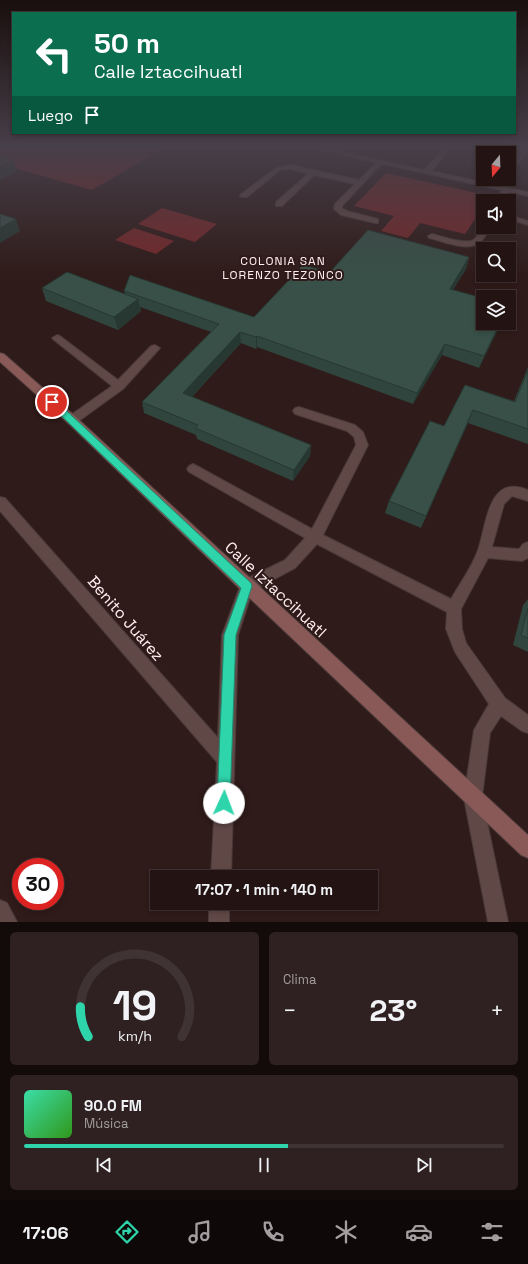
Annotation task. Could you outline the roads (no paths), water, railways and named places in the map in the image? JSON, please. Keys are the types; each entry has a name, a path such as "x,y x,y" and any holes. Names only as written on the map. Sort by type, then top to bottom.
{"street":[{"path":"244,195 249,191"},
{"path":"279,204 293,191"},
{"path":"353,191 338,206 338,209 375,221"},
{"path":"516,191 528,194"},
{"path":"516,219 528,223"},
{"path":"432,236 471,244 477,241 482,234"},
{"path":"57,338 119,386"},
{"path":"72,420 119,386 155,348"},
{"name":"Calle Iztaccihuatl","path":"0,356 72,420 247,586 528,848"},
{"path":"220,870 230,635 247,586 290,564 315,537 362,445 359,434 351,428 299,411"},
{"path":"192,469 315,537 454,608"},
{"path":"528,496 522,493 509,491 498,502 484,552 454,608 454,629 460,647 499,704 528,725"},
{"name":"Benito Juárez","path":"0,502 225,759"},
{"path":"484,552 522,555 528,548"},
{"path":"498,922 473,797 482,730 499,704"},
{"path":"0,910 6,922"},
{"path":"219,910 219,922"}],"district":[{"name":"COLONIA SAN LORENZO TEZONCO","path":"283,268"}]}
